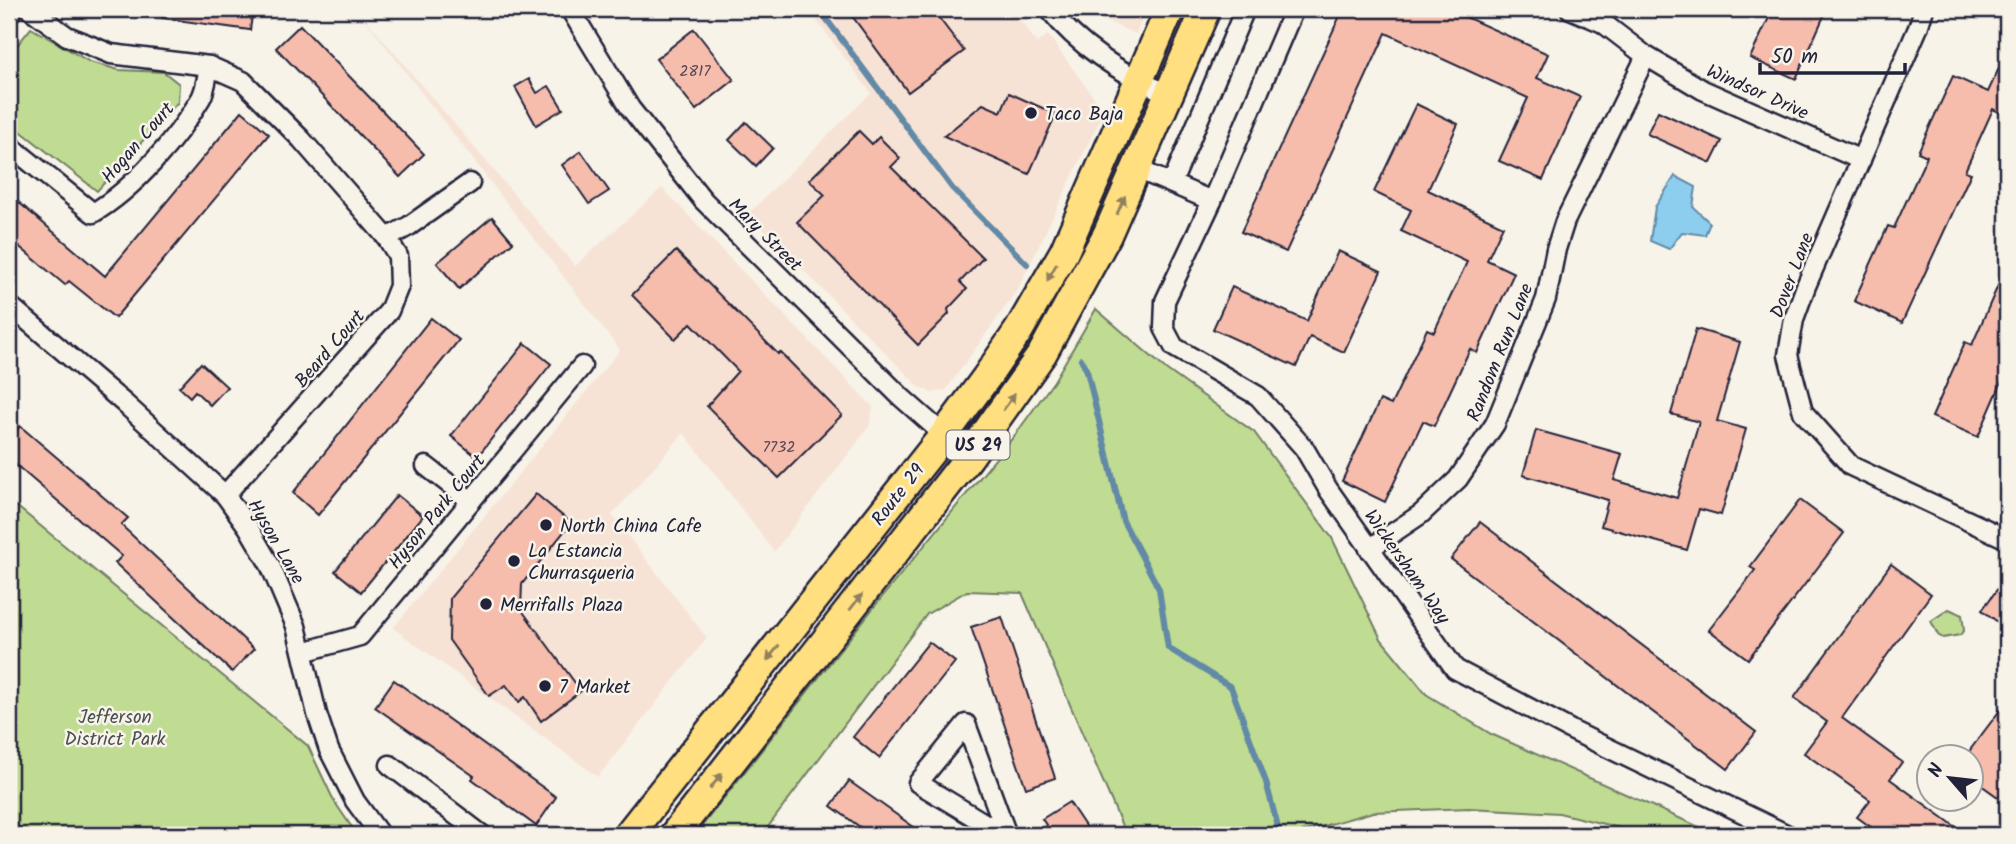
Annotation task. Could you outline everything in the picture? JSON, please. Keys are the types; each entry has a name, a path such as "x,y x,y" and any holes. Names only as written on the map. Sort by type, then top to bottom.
{"main road":[{"name":"Route 29","path":"628,835 944,435 1024,322 1058,262 1170,9"},
{"name":"Route 29","path":"674,835 969,457 1042,354 1107,234 1206,9"}],"street":[{"path":"9,14 13,9"},
{"path":"30,9 67,36 111,54 209,66"},
{"name":"Mary Street","path":"570,9 630,108 703,200 901,397 969,457"},
{"path":"1049,9 1065,29 1087,48 1139,82 1169,94"},
{"path":"1172,183 1245,9"},
{"name":"Wickersham Way","path":"1294,9 1212,201 1165,301 1164,328 1174,347 1258,396 1304,448 1328,489 1455,669 1571,730 1788,835"},
{"name":"Windsor Drive","path":"1570,9 1603,23 1646,56 1703,90 1861,160"},
{"name":"Dover Lane","path":"1924,9 1794,319 1788,355 1803,412 1851,466 2007,539"},
{"name":"Random Run Lane","path":"1369,549 1421,514 1458,479 1495,424 1546,299 1564,221 1646,56"},
{"name":"Hogan Court","path":"9,145 93,213 114,201 167,145 202,96 209,66"},
{"name":"Beard Court","path":"209,66 243,81 301,139 366,211 398,256 399,286 389,311 225,495"},
{"path":"1137,169 1212,201"},
{"path":"387,238 409,226 470,183"},
{"name":"Hyson Lane","path":"9,305 124,403 225,495 248,527 285,596 329,750 355,801 380,835"},
{"name":"Hyson Park Court","path":"303,652 359,636 582,366"},
{"path":"426,466 471,501"},
{"path":"966,724 1006,835 918,783 966,724"},
{"path":"390,765 482,835"}],"shaded area":[{"path":"357,9 575,266 662,188 873,407 869,427 774,552 684,433 612,515 707,638 598,777 393,628 620,350"},
{"path":"808,9 1012,9 1037,43 1048,35 1104,111 1018,289 946,390 932,393 919,387 748,214 871,93"},
{"path":"1077,9 1147,9 1136,34"}],"green space":[{"path":"31,28 90,62 119,70 164,72 179,84 178,102 97,191 9,122 9,55"},
{"path":"1096,309 1167,370 1254,432 1332,538 1381,639 1426,694 1491,734 1717,835 1649,835 1559,813 1469,808 1373,812 1299,835 1126,835 1022,593 967,591 927,614 762,835 695,835 878,602 1015,435 1054,381"},
{"name":"Jefferson District Park","path":"9,500 308,746 334,801 357,835 9,835"},
{"path":"1949,609 1962,615 1964,630 1960,635 1943,638 1938,635 1931,621"}],"water":[{"path":"1675,176 1696,187 1693,207 1710,223 1705,235 1682,232 1669,249 1650,241 1655,207"}],"building":[{"path":"163,9 253,9 250,30 162,18"},
{"path":"847,9 932,9 964,51 908,92"},
{"path":"1343,9 1448,9 1548,54 1537,78 1580,97 1543,180 1499,161 1528,98 1386,33 1286,252 1241,232"},
{"path":"1773,9 1827,9 1796,79 1750,58"},
{"path":"300,25 424,154 400,177 276,48"},
{"path":"694,29 734,80 696,110 656,59"},
{"path":"2007,51 2007,116 1993,109 1965,171 1971,173 1902,323 1854,301 1888,226 1894,228 1927,156 1918,152 1953,76 1988,92"},
{"path":"529,79 537,93 549,86 563,109 536,125 515,87"},
{"path":"1009,93 1056,114 1029,174 944,136 983,104 1001,112"},
{"path":"1416,104 1458,124 1428,190 1503,226 1487,260 1514,273 1477,353 1470,349 1434,426 1423,421 1385,502 1342,481 1380,400 1391,405 1427,329 1434,332 1467,262 1401,231 1411,210 1374,192"},
{"path":"242,111 269,134 115,318 69,281 65,285 9,238 9,194 105,276"},
{"path":"1658,111 1722,141 1711,163 1647,134"},
{"path":"746,122 773,148 756,166 729,140"},
{"path":"859,131 872,144 879,137 900,158 891,167 983,258 960,282 967,289 948,309 949,314 918,345 797,222 825,195 809,180"},
{"path":"581,151 609,191 589,204 562,165"},
{"path":"492,217 513,242 459,289 437,263"},
{"path":"676,251 842,415 779,478 707,406 738,371 691,323 675,339 632,295"},
{"path":"1338,251 1381,271 1344,352 1310,337 1296,367 1213,329 1232,287 1307,321"},
{"path":"2007,265 2007,370 1978,437 1932,417 1965,342 1972,345"},
{"path":"431,318 459,340 318,515 293,493"},
{"path":"1696,329 1740,342 1717,421 1746,429 1721,515 1699,509 1687,550 1601,526 1608,500 1523,475 1536,430 1622,454 1614,480 1677,498 1699,422 1671,414"},
{"path":"525,343 551,364 477,457 451,436"},
{"path":"201,363 227,387 210,405 195,391 190,397 179,387"},
{"path":"20,426 128,518 121,525 254,649 232,672 115,563 122,556 9,459 9,439"},
{"name":"Merrifalls Plaza","path":"536,494 571,523 522,584 521,609 581,691 541,721 525,697 519,702 506,685 489,696 449,640 450,598"},
{"path":"397,495 423,516 361,592 335,571"},
{"path":"1800,500 1844,533 1748,659 1709,630 1755,570 1750,567"},
{"path":"1480,522 1756,732 1728,769 1451,559"},
{"path":"1891,564 1931,594 1842,718 1902,762 1890,779 1914,796 1914,812 1935,812 1967,835 1882,835 1857,817 1870,800 1804,753 1827,722 1794,698"},
{"path":"2007,576 2007,629 1982,610"},
{"path":"1002,617 1055,778 1026,788 971,627"},
{"path":"929,642 955,662 879,758 853,737"},
{"path":"394,680 556,797 536,826 472,779 474,776 375,707"},
{"path":"2007,701 2007,785 1998,797 1984,787 1984,742 1976,742"},
{"path":"849,781 925,835 871,835 831,806"},
{"path":"1069,802 1091,835 1053,835 1042,819"}],"waterway":[{"path":"819,9 952,188 1027,264"},
{"path":"1081,359 1087,371 1123,521 1159,589 1168,648 1231,687 1266,782 1280,835"}],"place":[{"name":"Taco Baja","path":"1031,113"},
{"name":"North China Cafe","path":"546,525"},
{"name":"La Estancia Churrasqueria","path":"514,561"},
{"name":"Merrifalls Plaza","path":"486,604"},
{"name":"7 Market","path":"545,686"}]}
